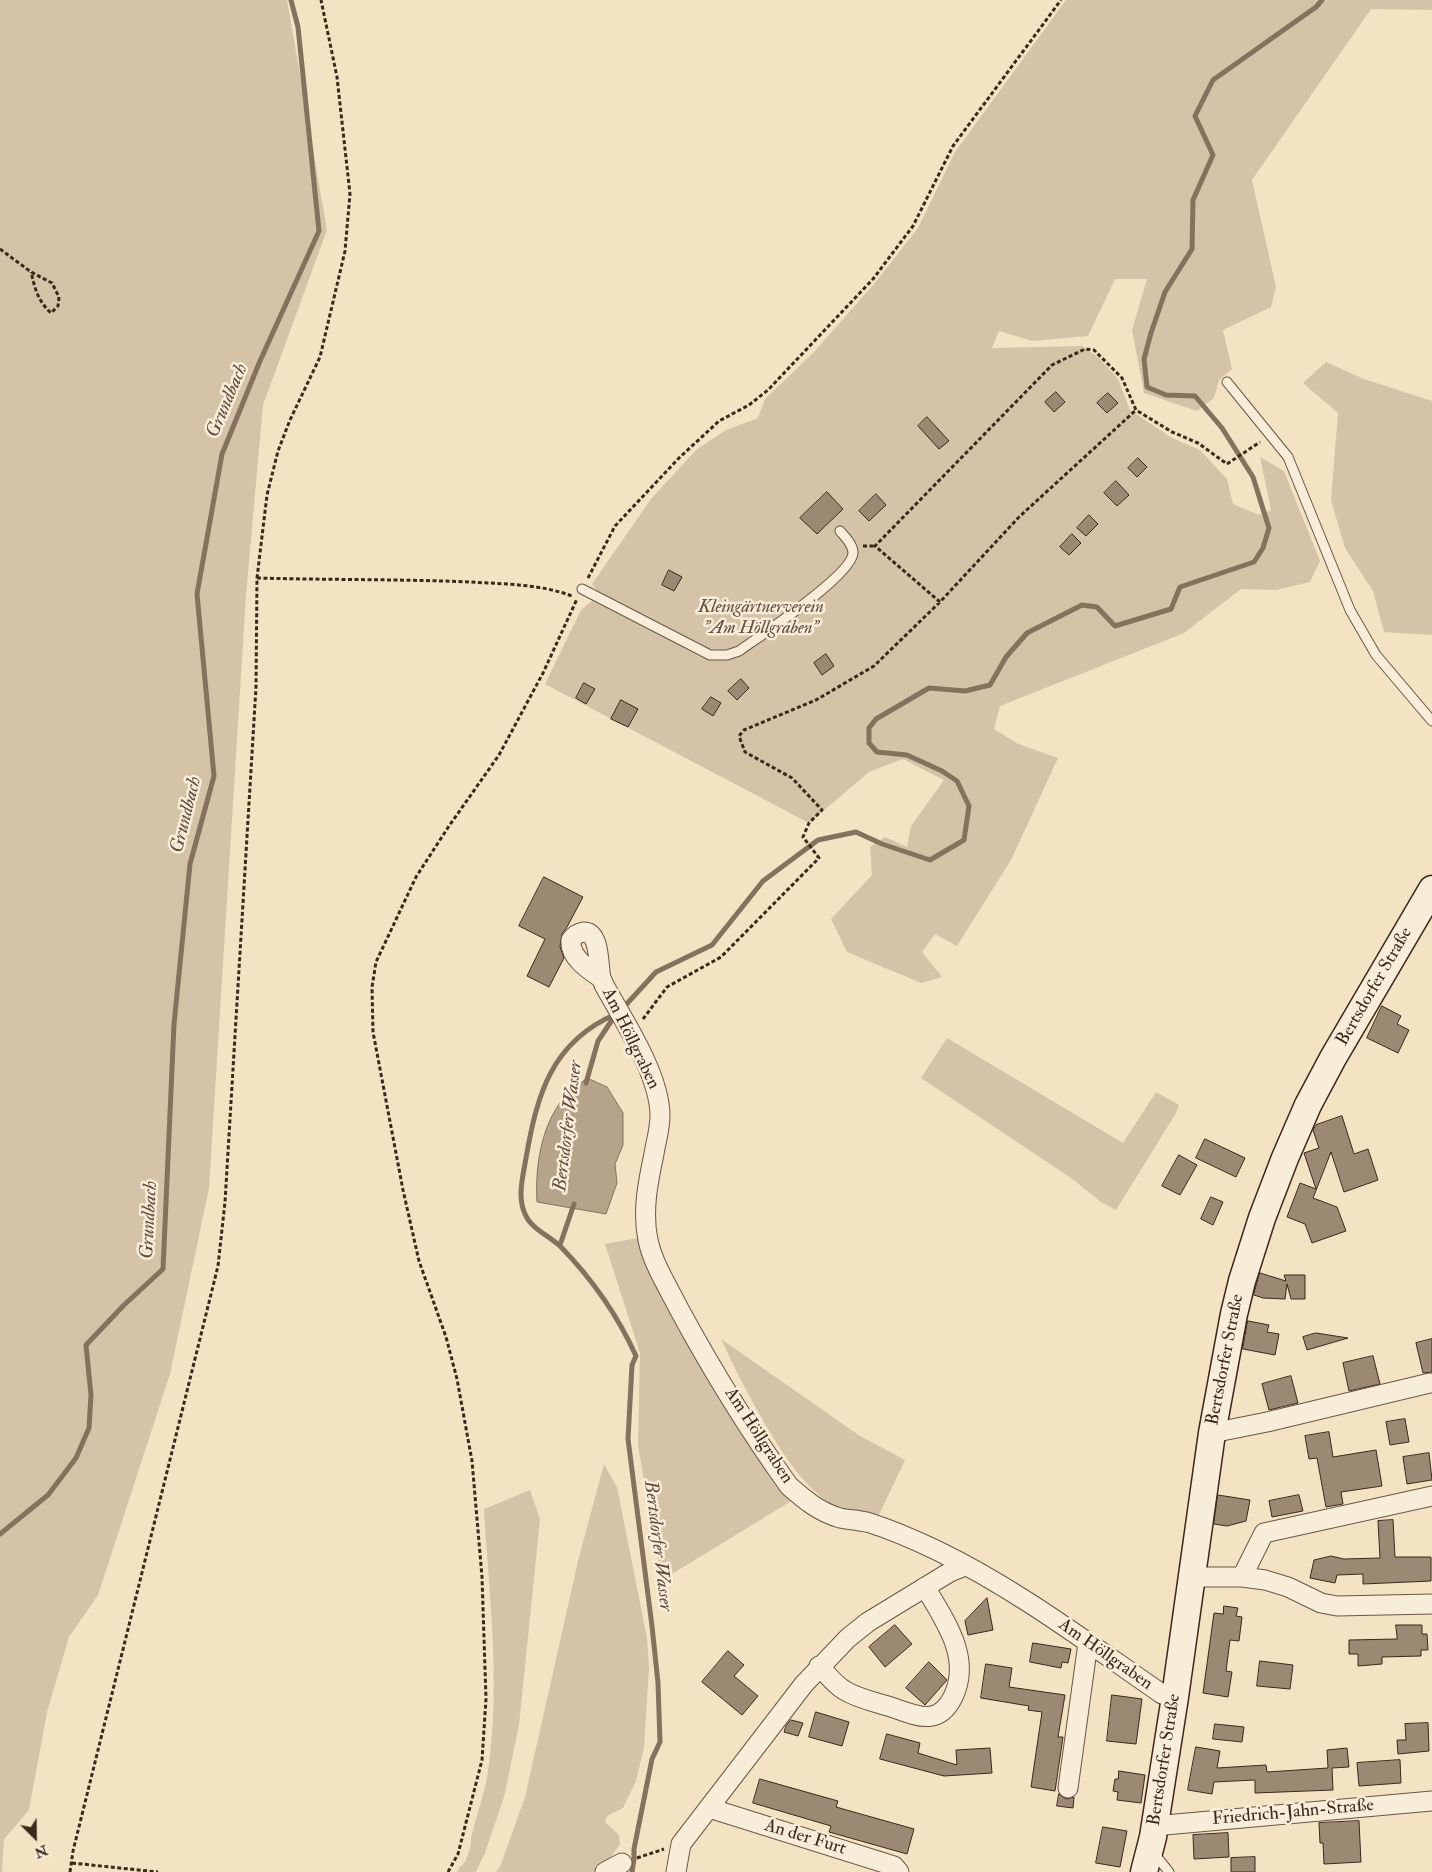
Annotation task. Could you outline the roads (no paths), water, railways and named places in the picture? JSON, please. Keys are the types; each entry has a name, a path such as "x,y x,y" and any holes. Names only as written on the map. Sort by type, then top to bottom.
{"main road":[{"name":"Bertsdorfer Straße","path":"1150,1849 1175,1697 1212,1433 1234,1314 1262,1218 1284,1158 1308,1106 1333,1058 1432,888"}],"street":[{"name":"Am Höllgraben","path":"601,978 636,1045 655,1085 659,1100 660,1118 648,1183 645,1221 648,1241 655,1262 701,1348 789,1486 805,1501 819,1510 840,1518 870,1523 936,1550 1023,1599 1162,1694 1175,1697"},
{"path":"1212,1433 1267,1422 1430,1383"},
{"path":"1242,1577 1264,1533 1432,1496"},
{"path":"676,1872 681,1844 819,1666 868,1622 950,1572 965,1566"},
{"path":"1192,1577 1242,1577 1265,1580 1288,1587 1321,1603 1337,1606 1432,1604"},
{"path":"819,1666 842,1689 896,1709 929,1718 947,1709 960,1677 960,1664 948,1627 925,1587"},
{"path":"1068,1788 1088,1643"},
{"name":"Friedrich-Jahn-Straße","path":"1150,1849 1432,1801"},
{"name":"An der Furt","path":"708,1808 894,1866 899,1872"},
{"path":"605,1872 622,1863"}],"lane":[{"path":"1228,382 1269,436 1288,457 1350,610 1362,633 1376,655 1432,721"},
{"path":"582,589 710,656 727,655 739,651 816,595 848,566 853,556 852,546 840,530"},
{"path":"1150,1849 1170,1872"}],"water":[{"path":"587,1078 607,1087 623,1113 623,1145 615,1164 617,1183 606,1214 537,1202 537,1175 541,1147 549,1122 565,1096"}],"waterway":[{"name":"Grundbach","path":"0,1534 48,1495 76,1458 89,1428 91,1395 86,1345 124,1305 163,1269 174,1024 190,864 214,776 197,594 222,454 260,361 319,231 298,27 291,0"},
{"name":"Bertsdorfer Wasser","path":"623,1008 656,972 712,945 763,881 818,840 856,832 882,844 930,860 964,840 969,806 957,781 942,771 907,755 877,752 869,743 869,728 876,719 929,688 965,691 990,685 1006,657 1027,633 1082,605 1097,607 1115,626 1171,609 1180,587 1254,562 1263,548 1269,528 1253,477 1222,428 1195,396 1166,395 1147,387 1144,359 1165,292 1192,249 1193,200 1213,155 1195,116 1213,80 1316,7 1322,0"},
{"name":"Bertsdorfer Wasser","path":"616,1014 576,1039 562,1055 551,1073 542,1092 530,1135 521,1186 521,1201 525,1214 532,1224 561,1247 603,1298 613,1312 636,1356 632,1365 628,1439 652,1626 658,1683 660,1742 652,1759 634,1849 632,1872"},
{"name":"Bertsdorfer Wasser","path":"586,1083 598,1041 616,1014"},
{"name":"Bertsdorfer Wasser","path":"560,1245 574,1204"}],"park label":[{"name":"Kleingärtnerverein \"Am Höllgraben\"","path":"761,618"}]}
